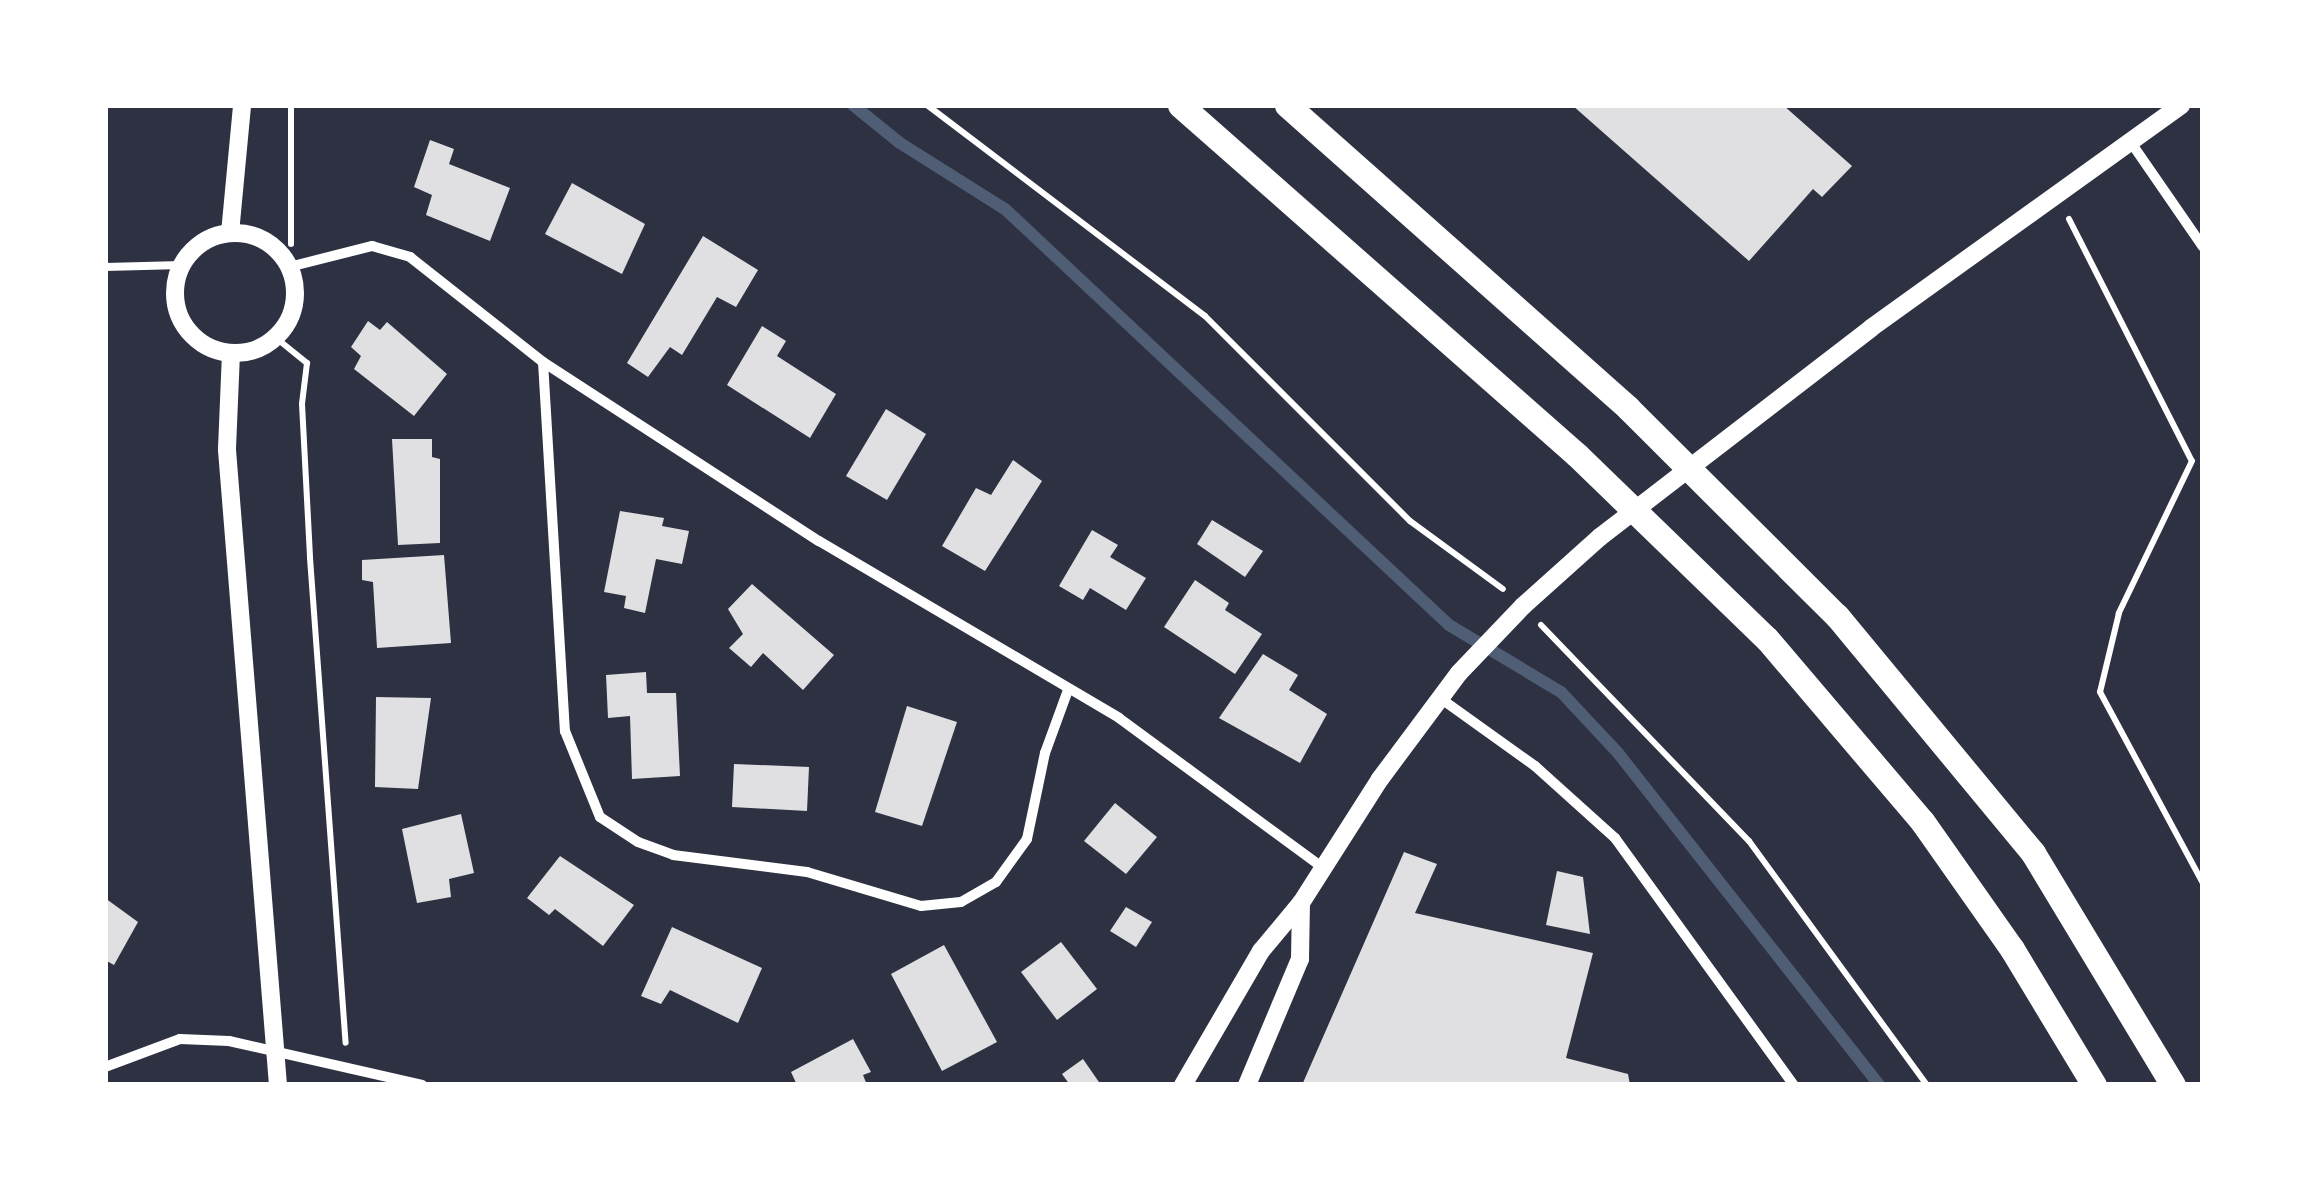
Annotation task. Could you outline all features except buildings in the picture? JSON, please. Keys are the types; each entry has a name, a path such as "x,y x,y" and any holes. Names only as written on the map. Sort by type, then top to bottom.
{"main road":[{"path":"1180,105 1692,562 1823,700 1922,822 2012,949 2094,1085"},
{"path":"1287,105 1628,408 1746,522 1990,794 2076,919 2173,1085"}],"street":[{"path":"230,233 242,105"},
{"path":"1183,1085 1261,951 1301,903 1440,698 1500,628 1600,537 1871,328 2132,144 2181,105"},
{"path":"2132,144 2203,247"},
{"path":"230,233 254,236 289,266 294,304 276,338 231,354 210,348 182,322 175,287 182,265 199,245 230,233"},
{"path":"289,266 372,246 410,258 544,362 819,542 1118,718 1324,868"},
{"path":"231,354 227,450 278,1085"},
{"path":"544,362 565,732 600,817 638,842 673,855 806,872 922,906 961,902 996,882 1027,839 1045,753 1068,690"},
{"path":"1440,698 1535,766 1615,838 1794,1085"},
{"path":"1248,1085 1300,959 1301,903"},
{"path":"105,1067 180,1040 230,1040 422,1085"}],"lane":[{"path":"105,267 182,265"}],"path":[{"path":"289,266 291,105"},
{"path":"927,105 1206,316 1410,521 1523,606 1749,840 1926,1085"},
{"path":"2059,195 2192,461 2119,612 2100,692 2203,884"},
{"path":"276,338 301,352 307,363 302,404 310,558 348,1068"}],"waterway":[{"path":"853,105 900,143 1005,209 1449,625 1561,692 1618,753 1879,1085"}]}
